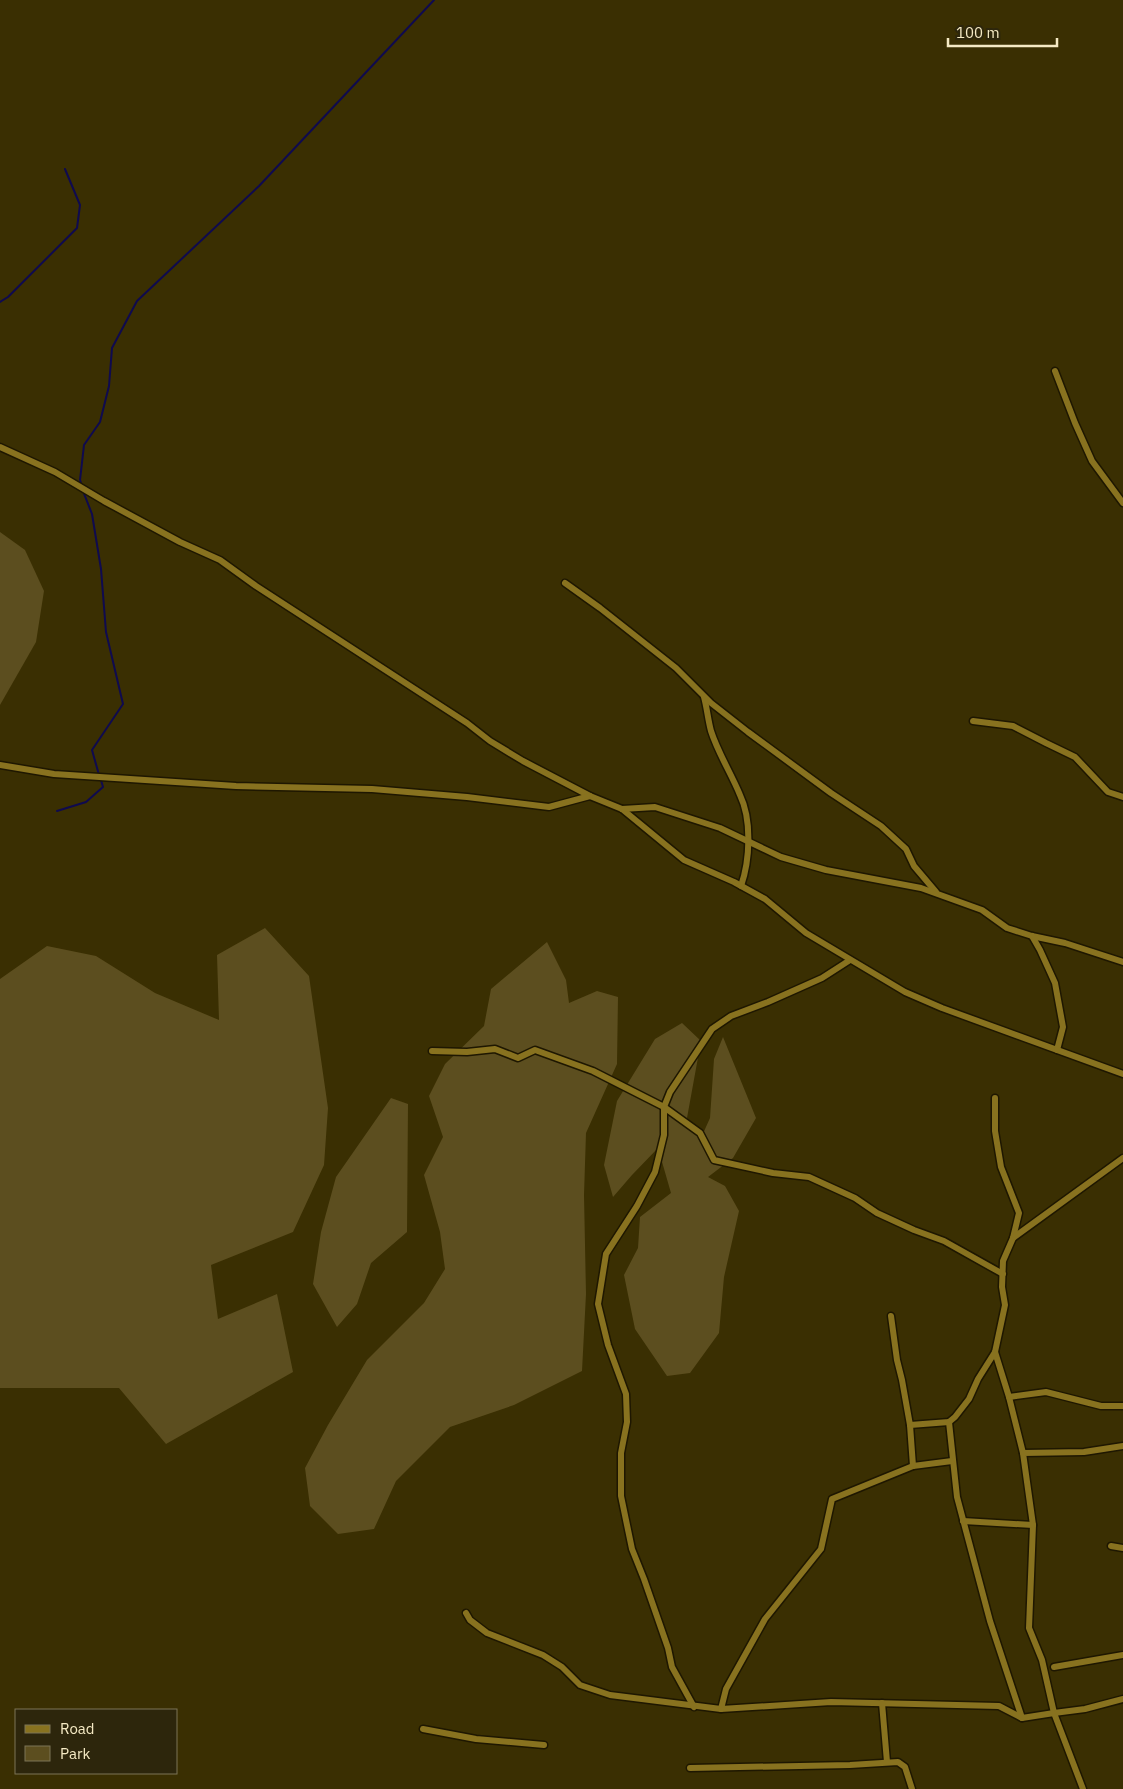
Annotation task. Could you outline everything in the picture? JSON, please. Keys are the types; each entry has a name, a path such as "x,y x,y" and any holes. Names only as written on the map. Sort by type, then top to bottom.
{"street":[{"path":"1055,371 1092,461 1123,503"},
{"path":"0,447 55,472 104,502 180,542 220,560 256,586 467,723 490,741 523,761 590,796 622,809 684,860 765,899 806,933 905,992 942,1008 1123,1074"},
{"path":"565,583 676,668 704,697 748,732 831,793 881,826 906,849 914,866 937,894"},
{"path":"704,697 711,731 741,796 746,819 748,841 746,870 741,886"},
{"path":"973,721 1013,726 1075,757 1108,792 1123,797"},
{"path":"0,765 54,774 236,786 372,790 467,797 549,807 590,796"},
{"path":"622,809 655,807 720,828 781,857 826,870 921,888 982,910 1007,928 1065,943 1123,962"},
{"path":"1032,936 1055,983 1063,1027 1057,1050"},
{"path":"694,1707 672,1666 668,1648 632,1549 621,1496 621,1453 627,1422 626,1394 608,1345 598,1304 606,1254 637,1206 655,1172 664,1134 664,1107 670,1092 712,1029 731,1016 822,978 850,960"},
{"path":"432,1051 466,1052 495,1050 518,1058 535,1050 593,1071 664,1107 700,1133 714,1160 773,1173 809,1177 855,1198 877,1213 944,1241 1003,1274"},
{"path":"910,1425 949,1422 955,1417 969,1399 978,1379 995,1352 1005,1305 1002,1287 1003,1261 1013,1238 1019,1213 1001,1167 995,1131 995,1098"},
{"path":"1013,1238 1123,1158"},
{"path":"891,1316 897,1360 910,1425 913,1466"},
{"path":"995,1352 1009,1397 1022,1453 1033,1525 1029,1628 1042,1660 1054,1713 1083,1789"},
{"path":"1009,1397 1046,1392 1101,1406 1123,1406"},
{"path":"949,1422 957,1496 990,1621 1022,1718"},
{"path":"1022,1453 1084,1452 1123,1446"},
{"path":"721,1710 726,1689 765,1620 821,1549 832,1499 913,1466 952,1462"},
{"path":"963,1520 1033,1525"},
{"path":"1111,1546 1123,1548"},
{"path":"466,1613 470,1620 487,1633 543,1655 562,1667 580,1685 610,1695 694,1707 721,1710 830,1702 999,1706 1022,1718 1085,1709 1123,1699"},
{"path":"1054,1667 1123,1654"},
{"path":"882,1703 888,1762"},
{"path":"423,1730 476,1739 544,1745"},
{"path":"690,1768 898,1762 904,1765 912,1789"}],"green space":[{"path":"0,532 25,550 44,591 36,642 0,705"},
{"path":"265,928 309,976 328,1108 324,1165 293,1232 211,1265 218,1319 277,1294 293,1372 166,1444 119,1388 0,1388 0,979 47,946 96,956 155,993 219,1020 217,955"},
{"path":"547,942 566,980 569,1003 597,991 618,997 617,1064 586,1133 584,1195 586,1294 582,1371 514,1405 450,1427 396,1481 374,1529 338,1534 310,1506 305,1468 367,1360 424,1303 445,1269 440,1232 424,1175 443,1137 429,1096 445,1064 484,1026 491,989"},
{"path":"682,1023 701,1041 687,1118 701,1138 710,1118 714,1059 723,1037 756,1118 733,1158 708,1177 725,1186 739,1211 724,1277 719,1333 690,1373 667,1376 635,1329 624,1275 638,1248 640,1217 671,1193 658,1148 613,1197 604,1165 617,1101 655,1039"},
{"path":"391,1098 408,1104 407,1232 371,1263 357,1304 337,1327 313,1284 321,1232 336,1177"}],"waterway":[{"path":"82,486 80,480 84,445 100,422 109,386 112,348 137,301 259,186 434,0"},
{"path":"0,302 8,297 77,228 80,205 65,169"},
{"path":"83,491 92,514 101,569 106,632 123,704 92,750 99,775"},
{"path":"57,811 86,802 103,787 101,780"}]}
